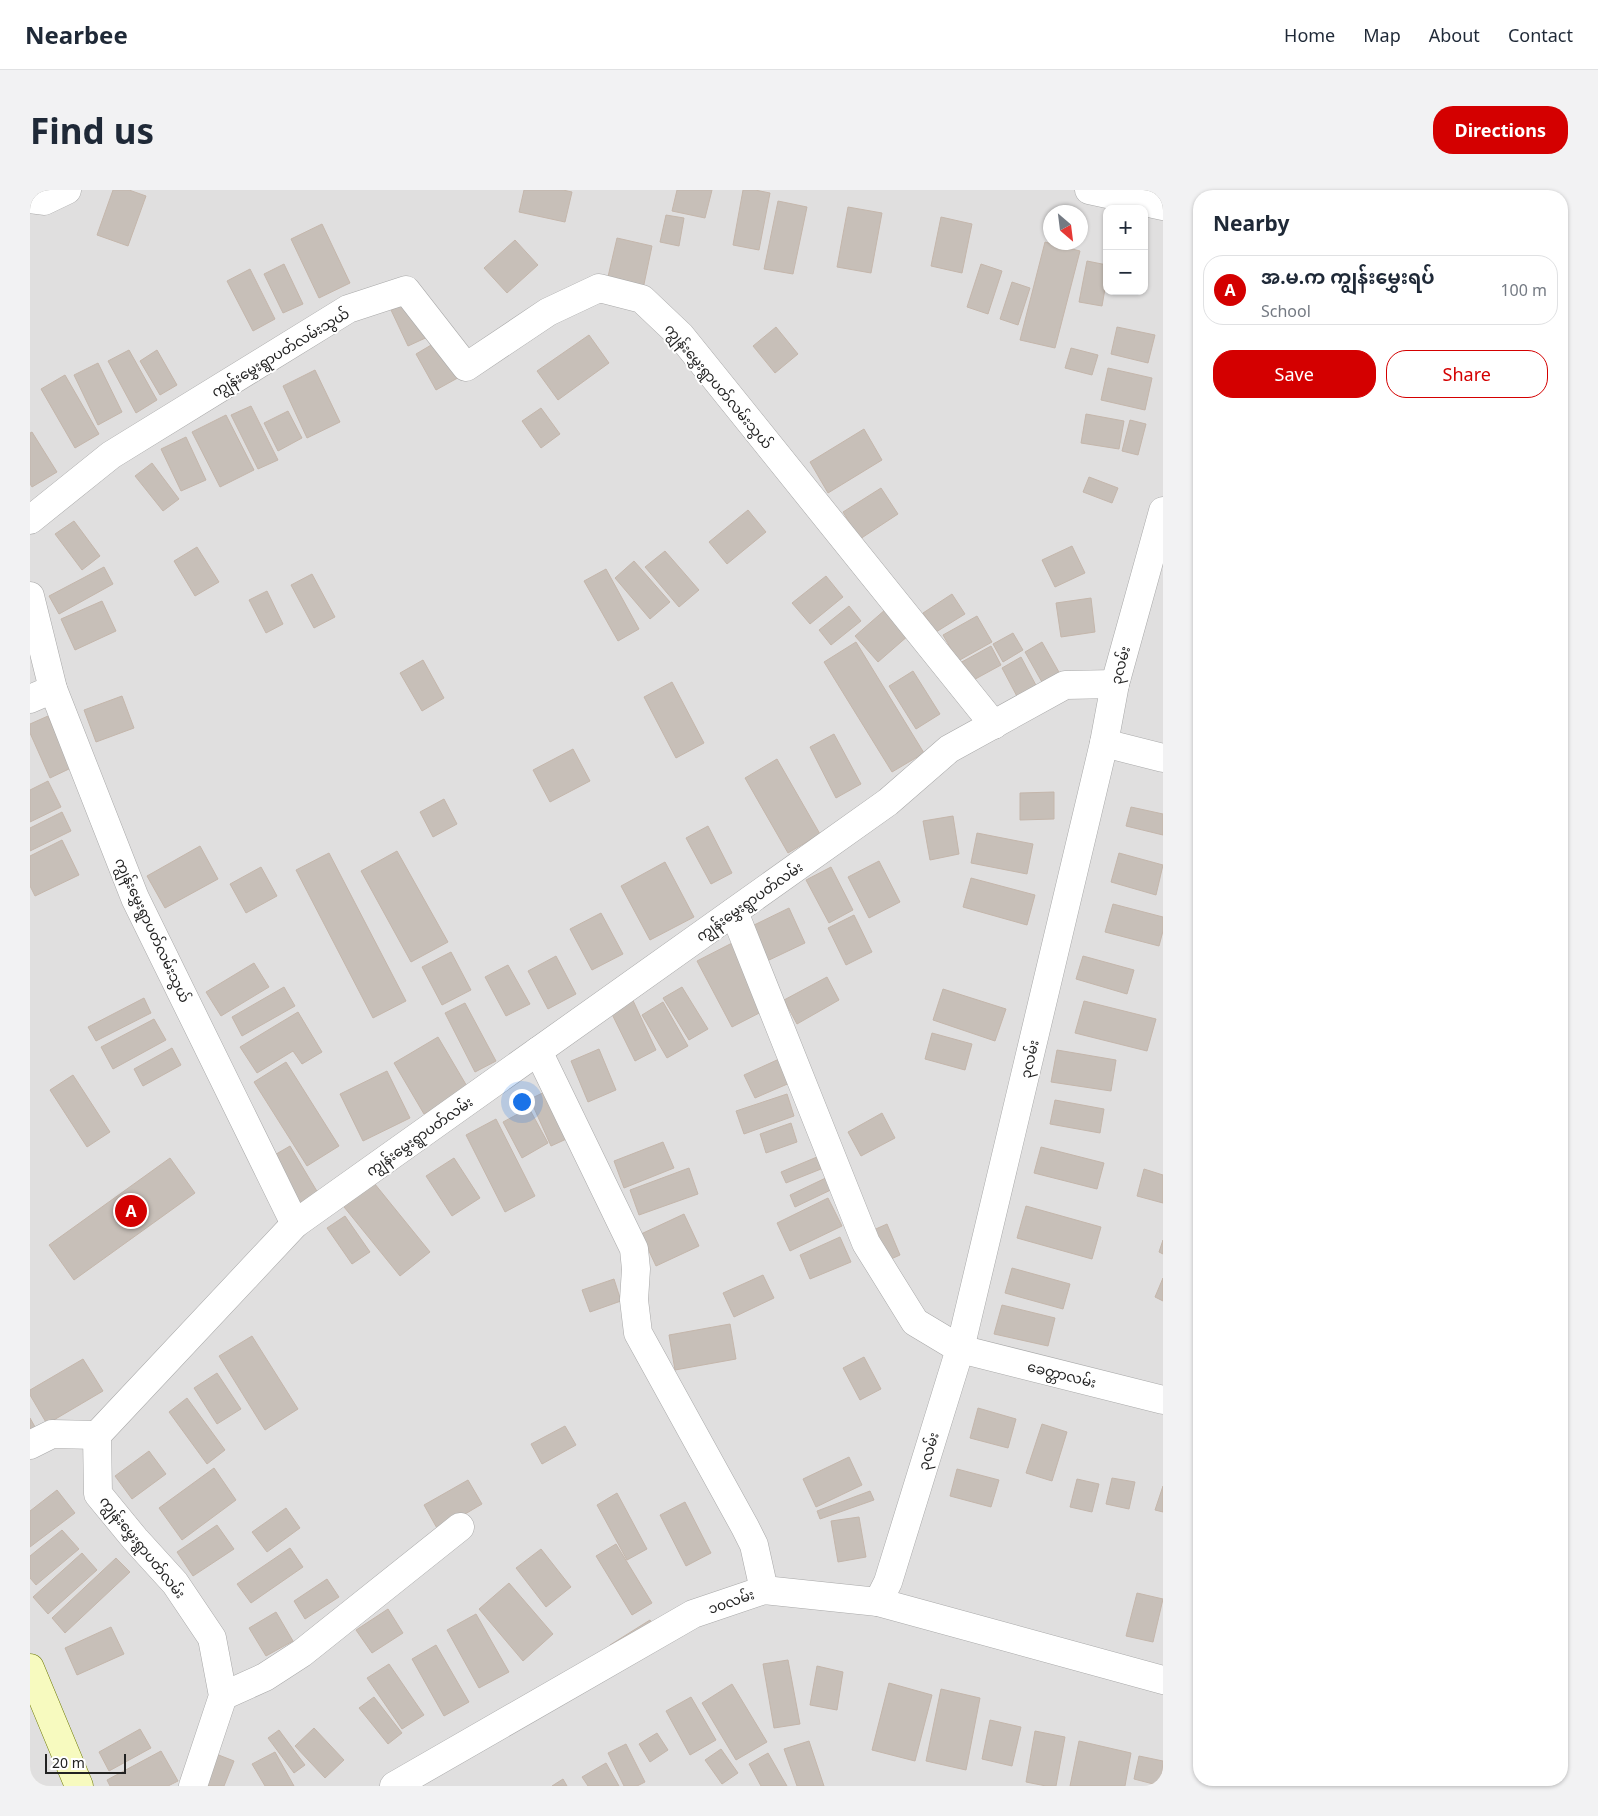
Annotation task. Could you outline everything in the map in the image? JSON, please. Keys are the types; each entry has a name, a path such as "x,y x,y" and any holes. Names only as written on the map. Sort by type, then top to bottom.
{"street":[{"path":"30,199 44,201 67,190"},
{"path":"1089,190 1163,206"},
{"name":"ကျွန်းမွှေးရွာပတ်လမ်းသွယ်","path":"30,520 111,455 348,308 406,290 466,368 548,312 599,288 642,299 681,336 994,724"},
{"name":"၃လမ်း","path":"878,1602 888,1582 960,1349 1104,743 1114,684 1163,511"},
{"name":"ကျွန်းမွှေးရွာပတ်လမ်းသွယ်","path":"30,596 42,694 136,898 295,1224"},
{"name":"ကျွန်းမွှေးရွာပတ်လမ်း","path":"193,1786 223,1696 212,1638 175,1583 98,1494 97,1435 295,1224 888,802 949,749 1065,685 1114,684"},
{"path":"1104,743 1163,758"},
{"name":"ခေတ္တာလမ်း","path":"734,912 866,1243 914,1322 960,1349 1163,1400"},
{"path":"538,1052 634,1248 636,1269 634,1300 638,1332 754,1545 764,1590"},
{"path":"30,1445 52,1434 97,1435"},
{"path":"223,1696 265,1677 302,1653 460,1527"},
{"name":"၁၀လမ်း","path":"394,1786 693,1614 764,1590 878,1602 1163,1680"},
{"path":"30,1668 79,1786"}],"shaded area":[{"path":"30,190 1163,190 1163,1786 30,1786"}],"building":[{"path":"113,190 129,190 146,196 128,246 97,235"},
{"path":"524,190 563,190 572,192 565,222 519,212"},
{"path":"677,190 712,190 705,218 672,211"},
{"path":"743,190 770,193 759,250 733,245"},
{"path":"778,201 807,207 793,274 764,269"},
{"path":"848,207 882,213 871,273 837,267"},
{"path":"666,215 684,218 679,246 660,242"},
{"path":"941,217 972,224 962,273 931,266"},
{"path":"322,224 350,283 319,298 291,239"},
{"path":"617,238 652,246 643,289 607,281"},
{"path":"515,240 538,265 507,293 484,268"},
{"path":"1043,250 1080,251 1055,348 1020,340"},
{"path":"1087,261 1103,264 1104,295 1102,306 1079,302"},
{"path":"284,264 303,304 283,313 264,274"},
{"path":"981,264 1002,271 988,314 967,307"},
{"path":"250,269 275,319 253,331 227,281"},
{"path":"1012,282 1030,288 1018,325 1000,319"},
{"path":"415,299 432,335 408,346 391,310"},
{"path":"776,327 798,354 775,373 753,346"},
{"path":"1117,327 1155,335 1148,363 1111,354"},
{"path":"589,335 609,363 558,400 537,371"},
{"path":"443,338 463,375 436,390 416,354"},
{"path":"1071,348 1098,355 1092,375 1065,368"},
{"path":"129,350 157,400 136,413 108,361"},
{"path":"157,350 177,385 160,395 140,361"},
{"path":"98,363 122,412 98,425 74,375"},
{"path":"1108,368 1152,378 1145,410 1101,400"},
{"path":"315,370 340,422 307,438 283,386"},
{"path":"65,375 99,434 75,448 41,389"},
{"path":"251,406 278,460 258,469 231,415"},
{"path":"541,408 560,434 541,448 522,421"},
{"path":"288,411 302,438 278,451 264,423"},
{"path":"1086,414 1124,421 1119,449 1081,443"},
{"path":"226,415 254,470 220,487 192,432"},
{"path":"1130,420 1146,424 1138,455 1122,451"},
{"path":"864,429 882,460 828,493 810,462"},
{"path":"32,432 57,472 32,487 30,484 30,433"},
{"path":"186,437 206,480 181,491 161,449"},
{"path":"152,463 179,499 163,511 135,476"},
{"path":"1089,477 1118,488 1112,503 1083,492"},
{"path":"881,488 898,514 860,539 843,512"},
{"path":"748,510 766,532 727,564 709,542"},
{"path":"74,521 100,556 82,570 55,534"},
{"path":"1072,546 1085,573 1055,587 1042,560"},
{"path":"197,547 219,582 195,596 174,561"},
{"path":"665,551 699,590 679,607 645,567"},
{"path":"634,561 670,602 650,619 615,578"},
{"path":"104,567 113,584 59,614 49,596"},
{"path":"606,569 639,629 618,641 584,581"},
{"path":"312,574 335,617 314,628 291,585"},
{"path":"826,576 843,597 810,624 792,603"},
{"path":"267,591 283,624 266,633 249,600"},
{"path":"952,594 965,614 936,632 923,613"},
{"path":"1091,598 1095,632 1061,637 1056,603"},
{"path":"102,601 116,631 75,650 61,619"},
{"path":"849,606 861,621 831,645 819,630"},
{"path":"886,609 909,635 878,662 855,636"},
{"path":"977,616 992,642 958,661 943,635"},
{"path":"1013,633 1023,650 1003,662 993,644"},
{"path":"856,642 924,753 892,772 824,662"},
{"path":"1042,642 1060,674 1043,684 1025,652"},
{"path":"991,646 1001,665 968,683 958,664"},
{"path":"1021,657 1039,691 1020,702 1002,668"},
{"path":"423,660 444,698 422,711 400,673"},
{"path":"913,671 940,714 916,729 889,686"},
{"path":"672,682 704,743 676,758 644,697"},
{"path":"122,696 134,728 96,742 84,710"},
{"path":"48,716 71,768 50,778 30,733 30,724"},
{"path":"834,734 861,784 836,798 810,747"},
{"path":"573,749 590,781 550,802 533,770"},
{"path":"777,759 820,834 788,853 745,778"},
{"path":"48,781 61,807 30,822 30,790"},
{"path":"1054,792 1054,819 1020,820 1020,793"},
{"path":"444,799 457,824 433,837 420,812"},
{"path":"1131,807 1163,814 1163,835 1126,826"},
{"path":"62,812 71,831 30,851 30,828"},
{"path":"953,816 959,854 930,860 923,821"},
{"path":"708,826 732,873 711,884 686,838"},
{"path":"977,833 1033,844 1027,874 971,863"},
{"path":"62,840 79,875 35,896 30,886 30,856"},
{"path":"200,846 218,879 165,908 147,876"},
{"path":"397,851 448,942 411,962 361,871"},
{"path":"329,853 406,1001 373,1018 296,870"},
{"path":"1119,853 1163,865 1156,895 1111,882"},
{"path":"879,861 900,902 869,918 848,877"},
{"path":"665,862 694,917 650,940 621,886"},
{"path":"261,867 277,896 246,913 230,884"},
{"path":"831,867 853,910 829,923 806,880"},
{"path":"971,878 1035,895 1027,925 963,907"},
{"path":"1113,904 1163,917 1163,931 1159,946 1105,932"},
{"path":"789,908 805,943 767,961 750,927"},
{"path":"601,913 623,954 592,970 570,929"},
{"path":"854,915 872,952 846,965 828,928"},
{"path":"736,941 771,1007 732,1027 697,961"},
{"path":"451,952 471,990 442,1005 422,967"},
{"path":"556,956 576,994 548,1009 528,971"},
{"path":"1083,956 1134,970 1127,994 1076,979"},
{"path":"254,963 269,987 221,1016 206,992"},
{"path":"508,965 530,1004 506,1016 485,977"},
{"path":"827,977 839,1000 797,1024 784,1000"},
{"path":"284,987 295,1006 242,1036 232,1017"},
{"path":"682,987 708,1029 689,1040 663,998"},
{"path":"943,989 1006,1009 995,1041 933,1020"},
{"path":"630,994 656,1050 635,1061 607,1004"},
{"path":"144,998 151,1013 96,1041 88,1027"},
{"path":"1084,1001 1156,1019 1147,1051 1075,1033"},
{"path":"663,1002 688,1046 667,1058 642,1015"},
{"path":"465,1003 496,1061 475,1072 445,1013"},
{"path":"298,1012 322,1052 302,1064 293,1051 257,1073 240,1047"},
{"path":"154,1019 166,1040 113,1069 101,1047"},
{"path":"932,1033 972,1044 965,1070 925,1059"},
{"path":"438,1037 468,1088 424,1114 394,1063"},
{"path":"172,1048 181,1065 143,1086 134,1069"},
{"path":"599,1049 616,1090 588,1102 571,1061"},
{"path":"1057,1050 1116,1060 1111,1091 1051,1082"},
{"path":"788,1055 799,1079 755,1098 744,1075"},
{"path":"286,1062 339,1146 307,1166 254,1082"},
{"path":"387,1071 410,1118 363,1141 340,1094"},
{"path":"73,1075 110,1132 87,1147 50,1090"},
{"path":"551,1089 573,1136 551,1146 530,1099"},
{"path":"787,1094 794,1116 744,1134 736,1111"},
{"path":"1055,1100 1104,1109 1100,1133 1050,1124"},
{"path":"529,1108 548,1143 522,1158 503,1122"},
{"path":"882,1113 895,1138 861,1156 848,1132"},
{"path":"496,1119 535,1196 505,1212 466,1135"},
{"path":"791,1123 797,1142 766,1153 760,1134"},
{"path":"663,1142 674,1168 624,1188 614,1161"},
{"path":"290,1146 318,1193 294,1207 266,1160"},
{"path":"1041,1147 1104,1163 1097,1189 1034,1173"},
{"path":"817,1157 821,1169 786,1183 781,1172"},
{"path":"170,1158 195,1193 74,1280 49,1245"},
{"path":"454,1158 480,1198 452,1216 426,1176"},
{"path":"689,1168 698,1194 639,1215 630,1190"},
{"path":"1144,1169 1163,1175 1163,1203 1137,1196"},
{"path":"832,1175 837,1187 795,1207 790,1195"},
{"path":"370,1178 430,1252 400,1276 340,1202"},
{"path":"828,1198 842,1226 790,1251 777,1223"},
{"path":"1026,1206 1101,1227 1092,1259 1017,1238"},
{"path":"684,1214 699,1246 656,1266 641,1234"},
{"path":"345,1216 370,1252 352,1264 327,1228"},
{"path":"887,1224 900,1255 882,1263 869,1232"},
{"path":"840,1237 851,1262 810,1279 800,1255"},
{"path":"1163,1240 1163,1254 1159,1252"},
{"path":"1012,1268 1070,1284 1063,1309 1005,1293"},
{"path":"763,1275 774,1298 734,1317 723,1293"},
{"path":"1163,1278 1163,1301 1155,1297"},
{"path":"614,1279 621,1301 590,1312 582,1290"},
{"path":"1002,1305 1055,1318 1048,1346 994,1334"},
{"path":"730,1324 736,1359 675,1370 669,1335"},
{"path":"252,1336 298,1409 265,1430 219,1356"},
{"path":"864,1357 881,1389 860,1400 843,1368"},
{"path":"83,1359 103,1391 47,1424 30,1395 30,1390"},
{"path":"217,1373 241,1409 217,1424 194,1388"},
{"path":"187,1398 225,1450 207,1464 169,1412"},
{"path":"978,1408 1016,1419 1008,1448 970,1438"},
{"path":"30,1418 39,1434 30,1439"},
{"path":"1042,1424 1067,1432 1052,1481 1026,1473"},
{"path":"565,1426 576,1445 542,1464 531,1444"},
{"path":"149,1451 166,1474 132,1499 115,1476"},
{"path":"849,1457 862,1485 816,1507 803,1479"},
{"path":"214,1468 236,1500 182,1540 159,1508"},
{"path":"957,1469 999,1480 991,1507 950,1496"},
{"path":"1112,1478 1135,1482 1129,1509 1106,1504"},
{"path":"1077,1479 1099,1484 1092,1512 1070,1507"},
{"path":"468,1480 482,1504 438,1530 424,1505"},
{"path":"1163,1486 1163,1512 1155,1510"},
{"path":"57,1490 75,1513 30,1547 30,1511"},
{"path":"870,1491 874,1500 820,1519 817,1511"},
{"path":"617,1493 647,1549 627,1560 597,1505"},
{"path":"685,1502 711,1553 686,1566 660,1515"},
{"path":"286,1508 300,1528 267,1552 252,1532"},
{"path":"859,1517 866,1557 838,1562 831,1521"},
{"path":"217,1525 234,1549 193,1576 177,1552"},
{"path":"62,1530 79,1549 36,1585 30,1578 30,1556"},
{"path":"616,1544 652,1603 632,1615 596,1556"},
{"path":"290,1548 303,1567 251,1603 237,1584"},
{"path":"541,1549 571,1587 546,1607 516,1568"},
{"path":"82,1553 97,1570 48,1614 33,1597"},
{"path":"116,1558 130,1572 65,1633 52,1618"},
{"path":"327,1579 339,1597 305,1619 294,1601"},
{"path":"509,1583 553,1634 523,1661 479,1609"},
{"path":"1137,1593 1163,1599 1153,1642 1126,1636"},
{"path":"388,1609 403,1633 372,1653 356,1630"},
{"path":"276,1612 293,1641 266,1656 249,1628"},
{"path":"476,1614 509,1672 479,1688 447,1630"},
{"path":"650,1620 655,1629 616,1655 610,1645"},
{"path":"111,1627 124,1654 77,1675 65,1648"},
{"path":"436,1645 469,1702 444,1716 412,1659"},
{"path":"788,1660 800,1724 774,1728 763,1664"},
{"path":"389,1664 424,1715 402,1729 367,1678"},
{"path":"817,1666 843,1672 837,1710 810,1705"},
{"path":"889,1683 932,1695 915,1761 872,1750"},
{"path":"732,1684 767,1742 736,1760 702,1703"},
{"path":"941,1689 980,1698 966,1770 926,1761"},
{"path":"374,1697 402,1733 388,1744 359,1708"},
{"path":"691,1697 716,1740 690,1755 666,1711"},
{"path":"990,1720 1021,1727 1012,1766 982,1759"},
{"path":"314,1728 344,1760 325,1778 295,1746"},
{"path":"140,1729 151,1748 109,1771 99,1752"},
{"path":"279,1730 305,1765 294,1773 268,1738"},
{"path":"1035,1731 1065,1737 1056,1786 1026,1782"},
{"path":"657,1733 668,1750 650,1762 639,1744"},
{"path":"809,1741 824,1786 797,1786 784,1749"},
{"path":"1079,1741 1131,1753 1125,1786 1070,1786"},
{"path":"626,1744 645,1782 637,1786 624,1786 608,1753"},
{"path":"721,1749 738,1773 722,1784 705,1760"},
{"path":"161,1751 178,1781 168,1786 110,1786 107,1780"},
{"path":"211,1752 234,1761 224,1786 199,1786"},
{"path":"275,1752 294,1786 265,1786 252,1764"},
{"path":"768,1753 787,1786 761,1786 749,1764"},
{"path":"1139,1756 1163,1761 1161,1786 1134,1779"},
{"path":"606,1763 619,1786 588,1786 582,1777"},
{"path":"563,1779 567,1786 552,1786"}],"place":[{"name":"အ.မ.က ကျွန်းမွှေးရပ်","path":"131,1211"}]}
